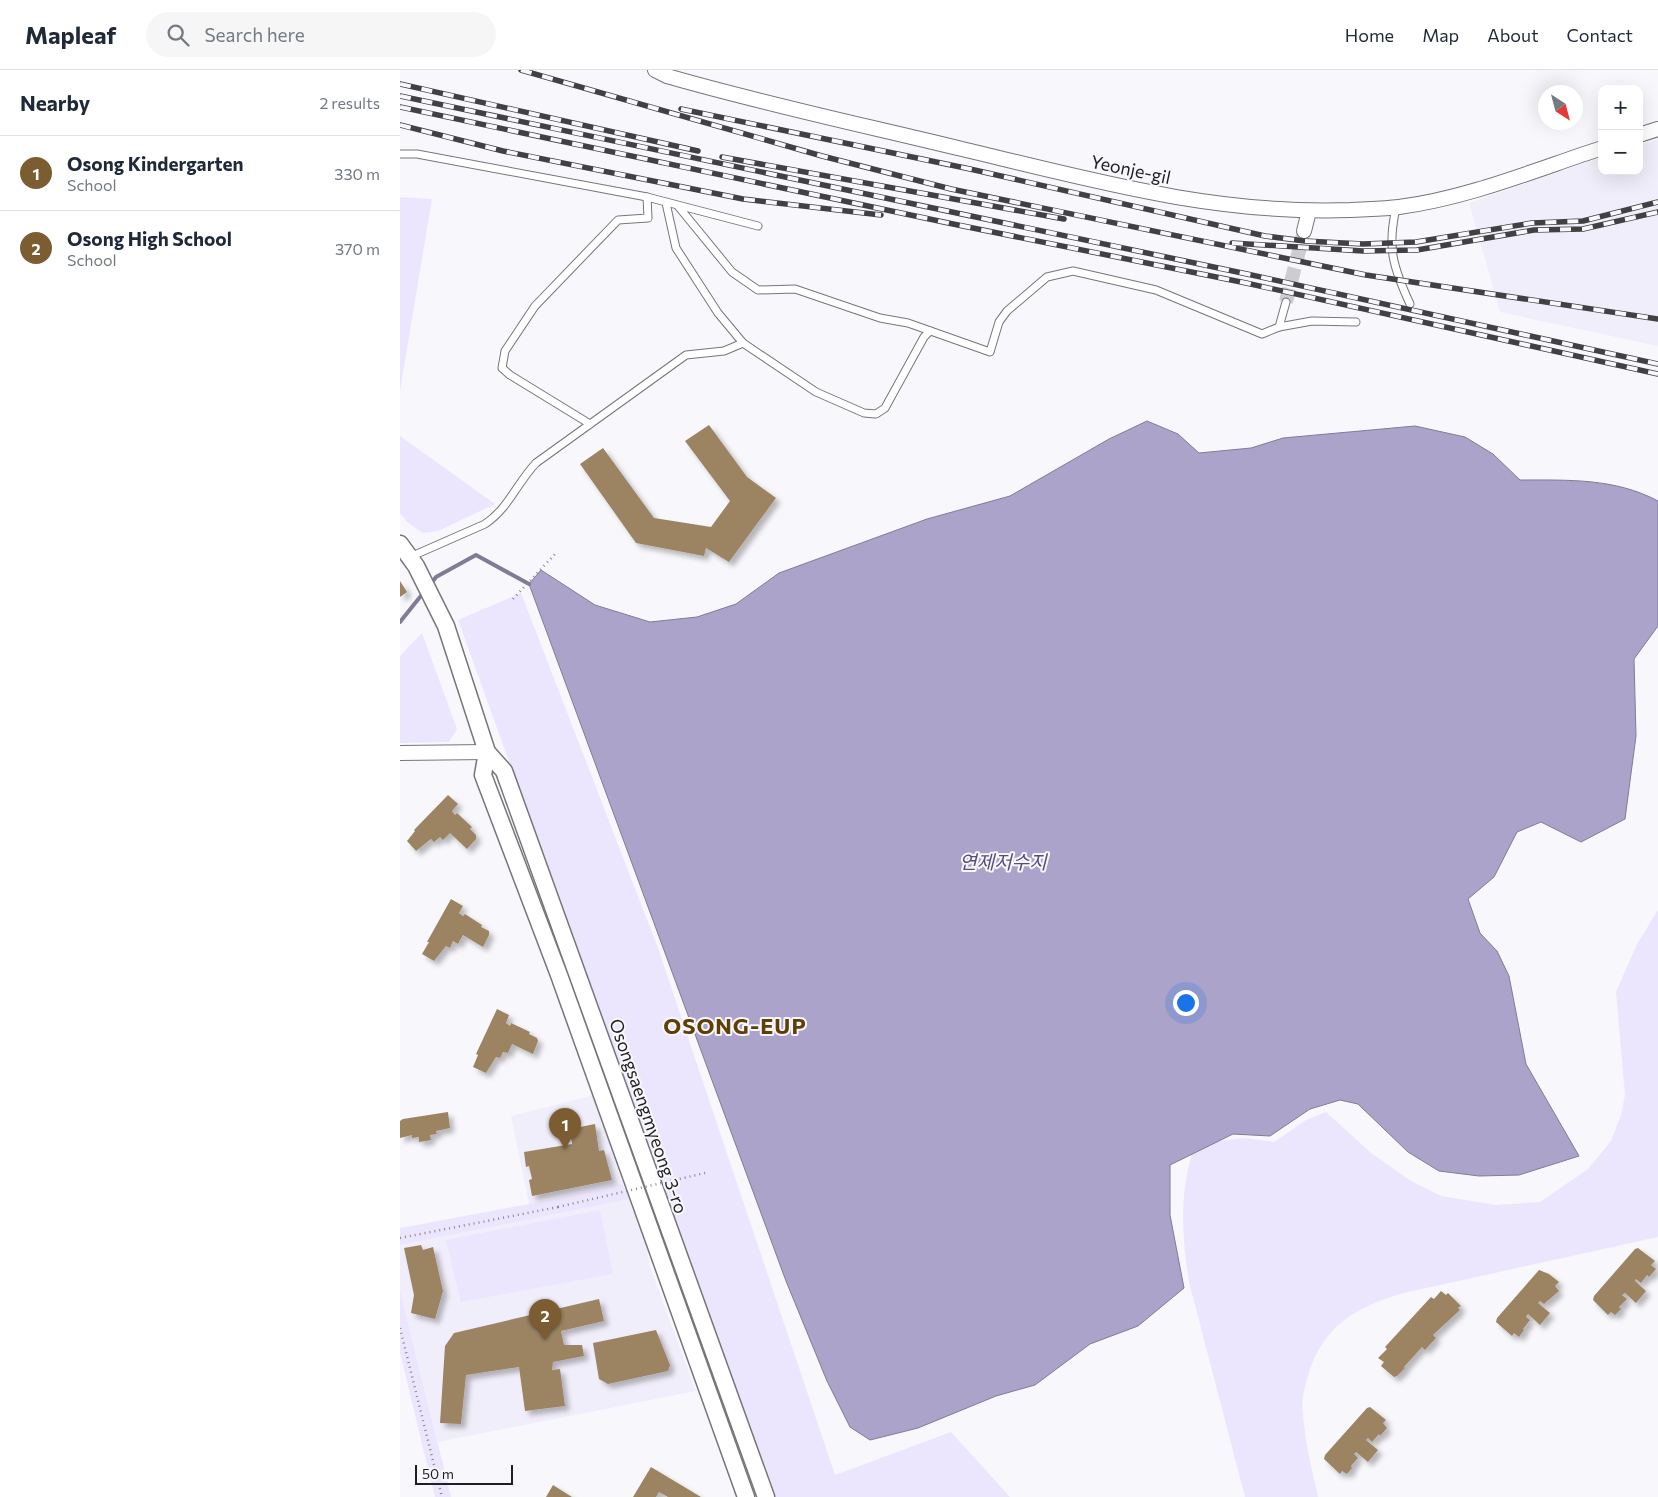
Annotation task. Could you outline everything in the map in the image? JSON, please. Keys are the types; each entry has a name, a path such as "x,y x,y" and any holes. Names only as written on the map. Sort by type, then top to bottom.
{"street":[{"name":"Yeonje-gil","path":"655,70 667,76 757,102 1154,194 1250,208 1309,211 1396,208 1475,190 1598,149"},
{"path":"1643,134 1658,129"},
{"path":"1304,232 1309,211"},
{"name":"Osongsaengmyeong 3-ro","path":"408,556 446,626 487,752 504,771 766,1497"},
{"path":"400,753 487,752"},
{"name":"Osongsaengmyeong 3-ro","path":"487,752 484,775 566,993 746,1497"}],"lane":[{"path":"400,154 417,154 647,197 758,226"},
{"path":"590,424 510,375 502,368 504,351 535,306 618,220 648,218 647,197"},
{"path":"666,202 676,248 718,313 743,343 816,392 864,413 876,414 885,408 924,336 930,331"},
{"path":"678,206 732,272 758,290 795,289 880,318 908,323 990,352 999,322 1007,311 1047,277 1073,271 1156,290 1262,334 1279,326 1312,321 1356,322"},
{"path":"1396,208 1390,233 1394,270 1410,304"},
{"path":"1279,326 1286,302"},
{"path":"408,556 485,524 496,517 505,507 523,478 536,463 686,355 724,351 743,343"}],"path":[{"path":"513,599 555,554"},
{"path":"400,1238 558,1206 705,1173"},
{"path":"400,1328 442,1497"}],"shaded area":[{"path":"1658,139 1658,346 1500,312 1469,203 1598,158 1598,175 1643,175 1643,144"},
{"path":"400,197 432,199 400,391"},
{"path":"400,436 495,504 438,531 423,533 407,522 400,513"},
{"path":"521,593 658,948 835,1475 951,1432 1010,1497 774,1497 458,620"},
{"path":"422,633 457,729 449,742 400,743 400,656"},
{"path":"1658,910 1658,1237 1404,1293 1371,1304 1357,1312 1332,1331 1322,1344 1314,1359 1304,1390 1302,1404 1304,1424 1318,1497 1245,1497 1187,1269 1183,1220 1185,1187 1192,1154 1218,1141 1246,1138 1274,1142 1306,1120 1326,1112 1371,1153 1411,1181 1441,1196 1496,1205 1540,1202 1588,1169 1611,1141 1621,1115 1625,1095 1616,992 1637,944"},
{"path":"594,1095 622,1183 529,1204 511,1116"},
{"path":"622,1183 630,1199 400,1245 400,1228 529,1204"},
{"path":"630,1199 646,1243 649,1264 696,1391 438,1442 400,1290 400,1245"},
{"path":"600,1210 613,1274 461,1302 446,1240"},
{"path":"400,1290 451,1497 435,1497 400,1353"}],"water":[{"name":"연제저수지","path":"1147,421 1178,434 1199,453 1251,448 1283,438 1415,426 1465,437 1493,454 1520,480 1608,484 1642,493 1658,501 1658,626 1634,659 1636,736 1625,819 1581,842 1541,822 1517,832 1494,877 1468,899 1480,933 1497,951 1509,976 1526,1064 1579,1156 1519,1175 1479,1176 1439,1171 1408,1152 1358,1104 1340,1100 1310,1109 1270,1136 1233,1134 1170,1165 1170,1215 1184,1288 1138,1326 1090,1344 1035,1385 996,1396 918,1428 870,1440 850,1427 827,1381 786,1281 529,584 541,570 595,605 650,622 697,617 736,604 779,573 927,519 1010,496 1109,439"}],"building":[{"path":"709,425 747,477 776,498 729,562 706,548 704,556 636,543 580,464 603,448 654,518 711,527 730,501 685,441"},
{"path":"400,581 407,592 400,597"},
{"path":"448,795 458,804 452,811 455,815 457,813 472,827 470,829 476,835 476,839 467,849 450,833 443,840 440,837 434,842 431,839 416,851 407,841 414,830"},
{"path":"451,899 463,906 459,913 463,916 465,914 482,925 481,927 489,931 489,935 483,947 463,935 458,944 453,941 450,948 446,946 434,961 422,954"},
{"path":"497,1009 509,1015 506,1023 510,1026 511,1023 530,1032 529,1034 537,1038 538,1041 533,1054 512,1044 508,1053 503,1052 500,1058 496,1057 486,1073 473,1067 478,1055 476,1054"},
{"path":"448,1112 450,1128 436,1131 437,1134 430,1135 431,1140 419,1142 419,1137 412,1138 412,1135 400,1138 400,1121 403,1119"},
{"path":"595,1124 599,1151 604,1150 612,1180 532,1196 529,1180 532,1179 529,1166 526,1167 524,1152 572,1144 570,1129"},
{"path":"421,1245 423,1250 433,1247 443,1291 435,1319 411,1313 414,1295 404,1248"},
{"path":"1638,1248 1655,1261 1651,1265 1656,1269 1649,1277 1647,1275 1641,1283 1636,1279 1635,1281 1646,1291 1636,1303 1625,1293 1622,1295 1627,1299 1619,1307 1621,1309 1615,1315 1611,1312 1608,1315 1593,1300 1594,1296 1635,1249"},
{"path":"1539,1270 1549,1274 1559,1282 1555,1286 1559,1291 1544,1304 1540,1301 1538,1303 1550,1313 1540,1325 1528,1314 1526,1317 1530,1320 1519,1337 1514,1333 1512,1336 1496,1322 1497,1318"},
{"path":"1441,1291 1446,1295 1448,1293 1461,1306 1458,1308 1460,1310 1433,1335 1436,1338 1425,1350 1422,1347 1405,1368 1394,1377 1381,1366 1384,1362 1378,1358 1387,1349 1385,1347 1431,1297 1434,1299"},
{"path":"599,1299 604,1321 561,1331 564,1345 582,1345 584,1356 553,1362 552,1370 560,1369 565,1406 525,1411 519,1367 466,1375 461,1424 440,1423 445,1346 454,1333"},
{"path":"656,1330 670,1365 668,1371 608,1384 599,1379 593,1343"},
{"path":"1370,1407 1386,1420 1383,1423 1387,1428 1380,1436 1379,1434 1372,1442 1368,1438 1366,1440 1378,1450 1368,1462 1356,1452 1354,1454 1358,1458 1351,1466 1352,1468 1347,1474 1342,1471 1340,1474 1324,1459 1325,1455 1367,1408"},
{"path":"651,1467 701,1497 668,1497 659,1492 656,1497 633,1497"},
{"path":"553,1485 572,1497 546,1497"}],"waterway":[{"path":"430,585 436,577 476,555 529,584"},
{"path":"400,622 424,592"}],"tunnel":[{"path":"1286,302 1304,231"}],"railway":[{"path":"521,70 822,156 951,189 1366,275 1658,319"},
{"path":"400,84 698,151"},
{"path":"400,96 1247,274 1658,364"},
{"path":"400,107 953,224 1246,283 1658,374"},
{"path":"681,109 970,169 1265,236 1305,241 1363,244 1416,242 1532,223 1583,221 1658,202"},
{"path":"400,125 503,151 743,199 881,215"},
{"path":"722,157 1064,219"},
{"path":"1232,243 1363,251 1417,250 1534,230 1583,229 1658,212"}],"place":[{"name":"Osong Kindergarten","path":"565,1149"},
{"name":"Osong High School","path":"545,1340"}],"district":[{"name":"OSONG-EUP","path":"735,1025"}]}
